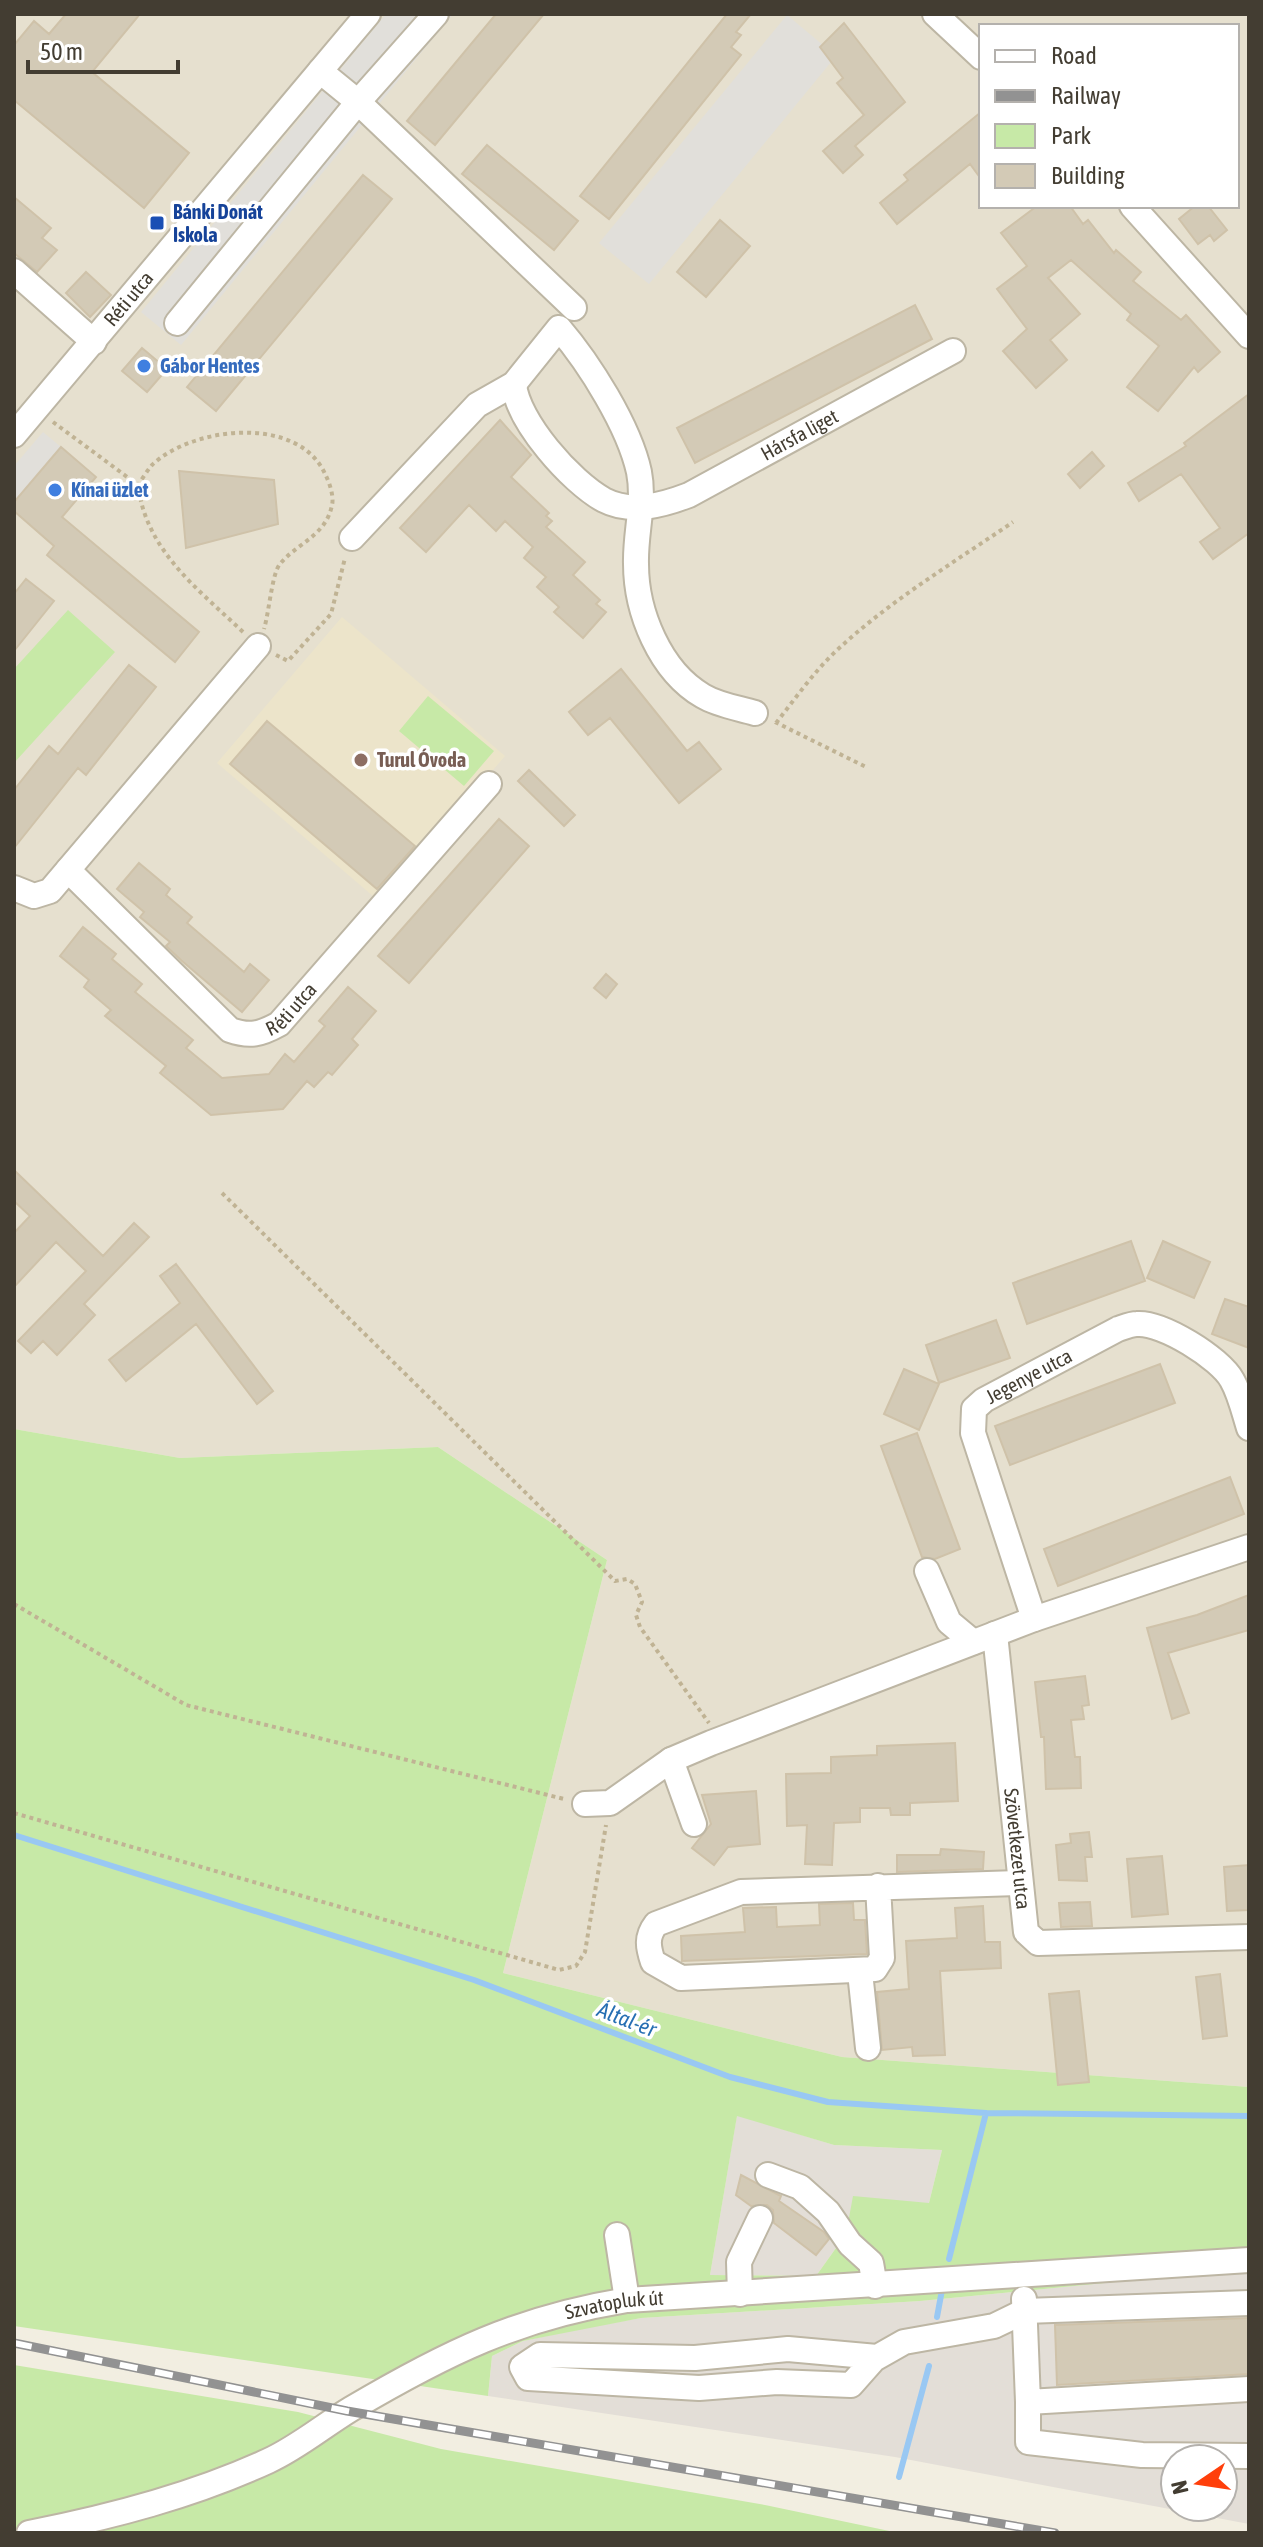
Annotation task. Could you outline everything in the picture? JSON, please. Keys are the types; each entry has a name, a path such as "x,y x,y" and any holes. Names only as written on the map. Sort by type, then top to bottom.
{"street":[{"name":"Réti utca","path":"14,435 368,14"},
{"path":"177,323 358,102 436,14"},
{"path":"935,14 979,55"},
{"path":"320,71 358,102 574,308"},
{"path":"1134,208 1249,336"},
{"path":"14,271 94,342"},
{"path":"352,538 477,405 514,384 559,328 582,357 624,433 639,472 641,508 636,536 637,581 655,642 694,691 766,718"},
{"name":"Hársfa liget","path":"514,384 515,399 537,436 584,484 606,501 641,508 689,495 953,351"},
{"path":"14,888 34,896 50,891 258,646"},
{"name":"Réti utca","path":"68,870 230,1030 245,1036 263,1033 279,1024 489,784"},
{"name":"Jegenye utca","path":"1034,1619 973,1433 974,1409 984,1400 1118,1329 1138,1324 1166,1333 1221,1364 1233,1381 1249,1428"},
{"path":"598,1804 671,1760 726,1737 1034,1619 1249,1547"},
{"path":"927,1571 949,1622 984,1638"},
{"name":"Szövetkezet utca","path":"984,1638 1026,1932 1038,1943 1249,1937"},
{"path":"671,1760 694,1824"},
{"path":"878,1886 882,1958 875,1969 681,1978 653,1962 648,1945 649,1933 656,1924 741,1892 878,1886 1020,1883"},
{"path":"860,1972 868,2048"},
{"path":"768,2175 800,2187 828,2212 850,2244 871,2263 875,2286"},
{"path":"740,2294 739,2262 760,2218"},
{"path":"617,2235 627,2300"},
{"name":"Szvatopluk út","path":"29,2533 108,2517 259,2465 434,2361 484,2337 575,2309 627,2300 1249,2260"},
{"path":"1023,2276 1028,2442 1142,2455 1249,2456"},
{"path":"877,2357 788,2349 695,2358 540,2355 522,2367 528,2378 609,2385 699,2388 777,2382 851,2385 877,2357 904,2342 994,2326 1025,2311 1249,2303"},
{"path":"1028,2402 1249,2389"}],"path":[{"path":"36,410 138,485"},
{"path":"258,646 272,606 275,572 281,562 314,537 333,503 323,467 290,440 243,434 197,442 175,450 153,465 138,485 140,508 158,545 171,563 258,646 288,661 331,614 344,560 352,551 352,538"},
{"path":"866,767 766,718 847,641 895,603 1013,522"},
{"path":"222,1193 615,1581 627,1579 635,1584 642,1602 636,1615 658,1656 707,1722 726,1737"},
{"path":"14,1604 186,1705 598,1804 585,1952 576,1966 559,1970 14,1813"}],"shaded area":[{"path":"14,14 1249,14 1249,2087 842,2057 503,1973 607,1560 438,1447 180,1458 14,1429"},
{"path":"386,14 453,14 181,345 141,312"},
{"path":"787,15 836,56 649,284 599,243"},
{"path":"43,432 61,447 14,502 14,466"},
{"name":"Turul Óvoda","path":"342,617 505,756 380,902 217,763"},
{"path":"737,2115 834,2145 942,2150 929,2203 846,2234 816,2276 710,2275"},
{"path":"1249,2269 1249,2524 1239,2522 1239,2443 1159,2443 1159,2507 895,2457 488,2396 492,2356 523,2341 641,2318 920,2301"}],"green space":[{"path":"68,610 115,652 14,763 14,669"},
{"path":"428,696 494,751 464,786 399,731"},
{"path":"14,1429 180,1458 438,1447 607,1560 503,1973 842,2057 1249,2087 1249,2269 920,2301 641,2318 523,2341 492,2356 488,2396 14,2326","holes":["737,2116 834,2145 942,2150 929,2203 853,2196 846,2234 816,2276 710,2275"]},
{"path":"14,2365 298,2412 441,2449 765,2505 899,2533 14,2533"}],"building":[{"path":"66,14 140,14 92,72 189,153 144,208 14,100 14,45 34,21 49,34"},
{"path":"496,14 544,14 435,145 407,121"},
{"path":"727,14 751,14 736,32 741,35 731,47 741,55 609,219 580,196"},
{"path":"844,23 905,102 855,146 863,155 843,173 823,151 864,115 837,83 843,78 820,47"},
{"path":"979,114 979,176 970,164 897,224 880,203 908,180 904,175"},
{"path":"487,145 578,221 554,250 462,174"},
{"path":"363,175 392,199 216,411 187,387"},
{"path":"14,197 51,228 42,238 57,250 37,272 14,253"},
{"path":"1034,208 1071,208 1083,224 1088,220 1114,253 1116,250 1141,272 1133,281 1181,320 1186,315 1220,352 1198,372 1194,367 1158,411 1127,387 1159,346 1127,320 1131,314 1071,260 1048,278 1080,314 1050,340 1067,360 1036,388 1003,351 1027,329 997,289 1027,266 1001,233"},
{"path":"1193,208 1210,208 1227,230 1214,241 1210,235 1198,244 1179,219"},
{"path":"720,220 750,246 706,297 677,272"},
{"path":"86,272 111,295 90,317 66,293"},
{"path":"915,305 932,339 695,463 677,428"},
{"path":"142,348 167,369 147,392 122,371"},
{"path":"1249,394 1249,533 1213,559 1200,542 1220,528 1181,474 1139,501 1128,483 1186,446 1184,443"},
{"path":"500,420 531,455 511,477 549,513 546,516 552,521 546,527 585,562 573,575 600,600 596,604 606,612 583,638 554,612 559,607 537,587 546,577 524,558 533,547 505,521 496,531 469,505 426,552 400,528"},
{"path":"61,447 96,477 62,517 199,632 175,662 47,555 54,546 14,511 14,502"},
{"path":"1092,452 1104,466 1080,488 1068,474"},
{"path":"179,471 274,480 278,524 186,548"},
{"path":"26,579 54,601 14,651 14,594"},
{"path":"129,665 156,687 86,775 78,768 14,848 14,790 49,746 58,754"},
{"path":"621,669 687,751 699,742 721,769 679,803 610,718 588,735 569,712"},
{"path":"267,721 415,846 377,889 230,764"},
{"path":"529,770 575,815 564,826 518,781"},
{"path":"499,819 529,846 409,983 378,956"},
{"path":"139,863 170,889 166,895 192,917 187,923 244,972 250,964 269,980 242,1012 166,946 170,942 140,917 144,912 117,889"},
{"path":"83,927 116,954 112,959 142,984 135,992 193,1040 186,1048 222,1078 269,1074 285,1054 294,1062 325,1026 319,1021 348,987 376,1011 352,1039 358,1045 332,1075 328,1072 314,1087 307,1081 283,1109 211,1115 160,1073 166,1066 105,1016 111,1010 84,987 89,980 60,956"},
{"path":"606,974 617,984 606,998 594,988"},
{"path":"14,1170 103,1256 134,1223 149,1237 84,1304 95,1315 57,1355 43,1341 31,1353 18,1341 86,1271 56,1242 14,1287 14,1233 30,1216 14,1201"},
{"path":"1131,1241 1145,1281 1027,1324 1013,1283"},
{"path":"1163,1241 1210,1262 1194,1298 1147,1278"},
{"path":"176,1264 273,1391 257,1404 196,1324 126,1381 109,1360 180,1303 160,1276"},
{"path":"1225,1299 1249,1307 1249,1348 1212,1334"},
{"path":"996,1320 1010,1358 939,1383 926,1345"},
{"path":"1160,1364 1175,1403 1010,1465 995,1426"},
{"path":"904,1369 939,1384 919,1430 884,1414"},
{"path":"917,1433 960,1549 935,1559 922,1557 881,1446"},
{"path":"1230,1477 1244,1514 1058,1586 1044,1549"},
{"path":"1249,1595 1249,1630 1168,1653 1189,1713 1172,1719 1147,1628 1197,1615"},
{"path":"1085,1676 1089,1705 1082,1706 1084,1719 1071,1720 1075,1757 1080,1757 1081,1788 1046,1789 1044,1737 1041,1737 1035,1682"},
{"path":"955,1743 958,1801 910,1803 910,1815 891,1815 890,1808 860,1808 860,1822 834,1823 832,1865 805,1864 807,1825 787,1826 786,1774 831,1773 831,1757 877,1755 877,1746"},
{"path":"756,1791 760,1844 728,1847 714,1865 692,1848 711,1824 702,1795"},
{"path":"1089,1832 1092,1857 1085,1857 1087,1881 1059,1880 1056,1845 1071,1843 1070,1834"},
{"path":"941,1849 984,1852 983,1869 897,1872 897,1855 940,1855"},
{"path":"1162,1856 1168,1914 1132,1917 1127,1859"},
{"path":"1249,1865 1249,1910 1227,1911 1224,1867"},
{"path":"1090,1902 1092,1926 1061,1927 1059,1903"},
{"path":"853,1903 854,1920 865,1920 867,1954 682,1961 681,1936 745,1932 743,1908 776,1907 777,1927 820,1925 819,1904"},
{"path":"983,1906 985,1942 1000,1942 1001,1968 940,1971 945,2055 913,2056 912,2047 882,2050 877,1992 909,1989 906,1941 957,1938 955,1908"},
{"path":"1220,1974 1227,2036 1203,2039 1196,1977"},
{"path":"1079,1991 1089,2082 1058,2085 1049,1994"},
{"path":"741,2175 781,2196 779,2201 824,2232 829,2239 816,2255 774,2223 773,2210 767,2205 751,2206 736,2195"},
{"path":"1249,2318 1249,2374 1057,2385 1055,2325"}],"waterway":[{"name":"Által-ér","path":"14,1835 474,1980 730,2077 828,2102 986,2113 1249,2116"},
{"path":"949,2259 986,2113"},
{"path":"937,2317 942,2290"},
{"path":"899,2477 929,2366"}],"railway":[{"path":"14,2343 347,2411 1055,2533"}],"place":[{"name":"Bánki Donát Iskola","path":"157,223"},
{"name":"Gábor Hentes","path":"144,366"},
{"name":"Kínai üzlet","path":"55,490"},
{"name":"Turul Óvoda","path":"361,760"}]}
